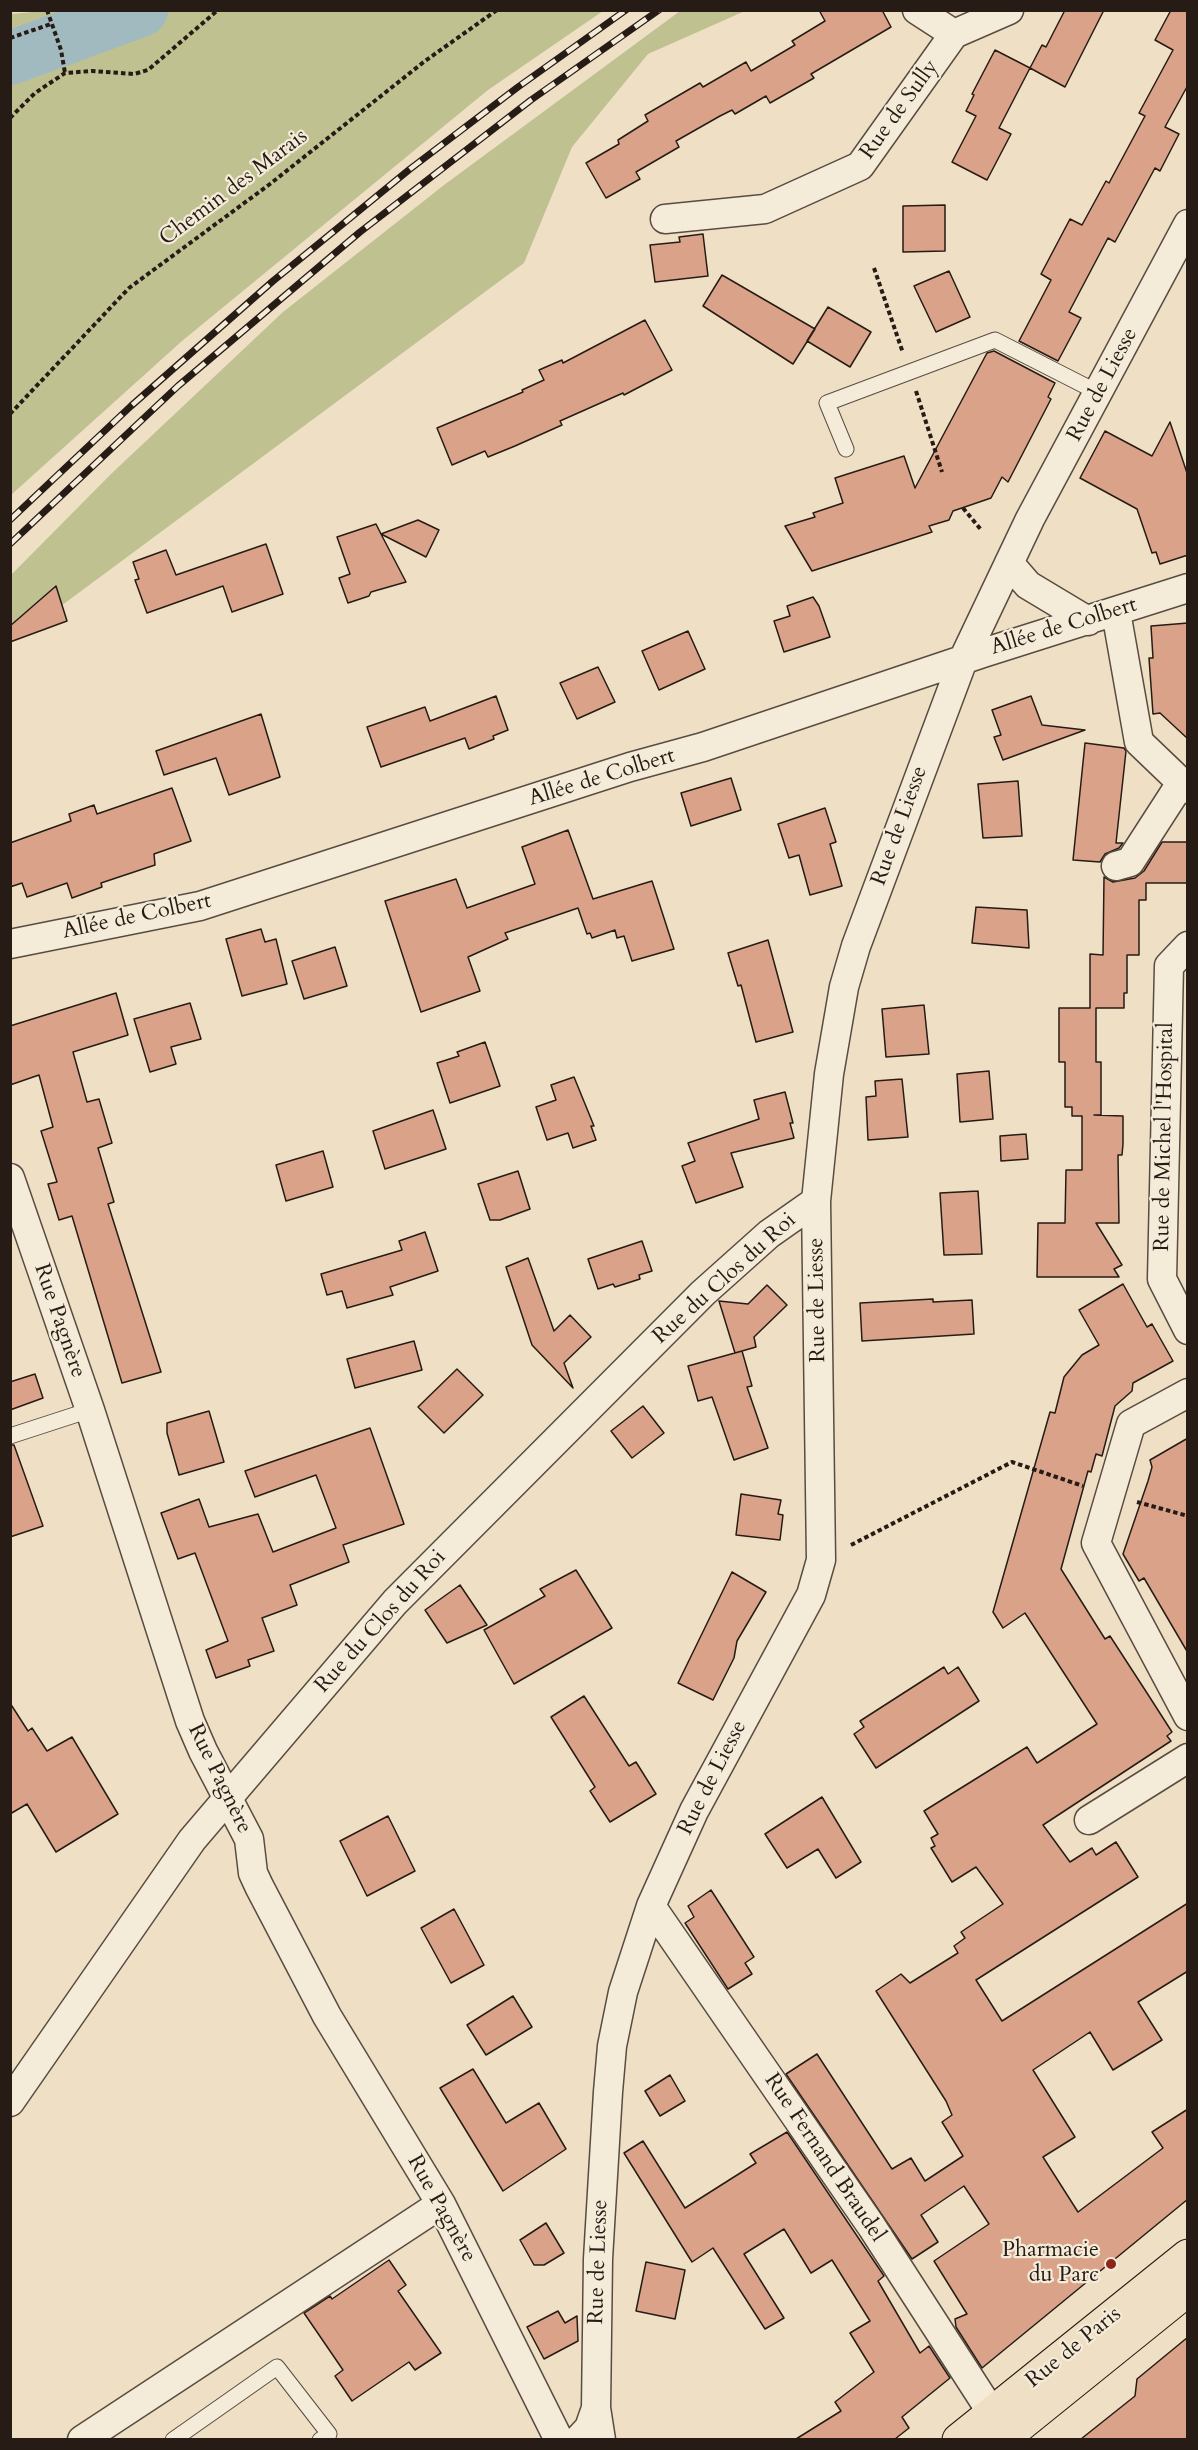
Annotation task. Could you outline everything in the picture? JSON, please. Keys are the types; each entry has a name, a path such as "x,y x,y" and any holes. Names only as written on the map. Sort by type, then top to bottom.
{"main road":[{"name":"Rue de Paris","path":"997,2426 1188,2256"},
{"name":"Rue de Paris","path":"959,2439 997,2426 1188,2289"}],"street":[{"path":"917,10 954,34 1009,10"},
{"name":"Rue de Sully","path":"665,219 765,209 860,166 954,34"},
{"name":"Rue de Liesse","path":"601,2439 596,2408 598,2259 612,2046 626,1982 651,1906 694,1811 811,1595 820,1560 816,1201 829,1074 844,987 856,946 963,660 1030,519 1188,224"},
{"path":"1009,562 1028,585 1088,621"},
{"name":"Allée de Colbert","path":"10,944 200,906 630,767 703,747 1188,588"},
{"path":"1116,612 1139,742 1184,786 1130,862 1116,866"},
{"name":"Rue de Michel l'Hospital","path":"1188,946 1169,966 1162,1279 1188,1330"},
{"name":"Rue Pagnère","path":"10,1178 90,1410 190,1721 249,1839 253,1873 327,2016 441,2204 559,2439"},
{"name":"Rue du Clos du Roi","path":"10,2102 192,1840 395,1602 703,1293 769,1233 816,1201"},
{"path":"1188,1393 1131,1424 1096,1543 1188,1716"},
{"path":"1089,1820 1188,1758"},
{"name":"Rue Fernand Braudel","path":"651,1906 872,2227 997,2426"},
{"path":"82,2439 441,2204"},
{"path":"578,2439 589,2428 596,2408"}],"lane":[{"path":"846,449 827,403 995,340 1099,393"},
{"path":"10,1436 90,1410"},
{"path":"182,2437 277,2367 329,2434 320,2439"}],"path":[{"path":"47,10 61,50 65,73"},
{"path":"10,118 35,93 65,73 92,71 134,74 148,70 218,10"},
{"name":"Chemin des Marais","path":"10,414 129,288 270,184 425,60 497,10"},
{"path":"10,38 51,24"},
{"path":"963,508 982,531"},
{"path":"820,1560 1012,1462 1110,1495 1188,1516"}],"green space":[{"path":"54,10 603,11 488,90 182,341 11,495 11,14"},
{"path":"680,11 745,11 648,54 572,147 524,263 11,643 11,575 111,474 283,312 444,185"}],"building":[{"path":"819,10 882,10 891,27 811,74 814,78 770,103 766,96 735,114 732,110 720,116 676,141 679,147 636,172 640,179 606,198 586,163 619,144 618,140 648,121 645,115 700,83 703,87 746,62 751,71 795,45 792,41 825,21"},
{"path":"1065,10 1104,10 1065,87 1030,68 1042,45 1046,47"},
{"path":"1171,10 1188,10 1188,85 1165,127 1179,134 1160,171 1155,168 1115,242 1108,238 1069,312 1081,318 1058,361 1019,341 1051,280 1041,274 1070,219 1082,225 1106,181 1109,183 1145,116 1139,113 1173,50 1155,40"},
{"path":"995,50 1030,68 999,128 1011,134 987,180 952,162 976,116 966,111 974,95 972,94"},
{"path":"945,205 945,251 903,252 903,206"},
{"path":"703,234 708,276 655,282 650,245 680,242 679,237"},
{"path":"949,271 970,317 936,332 914,286"},
{"path":"722,275 815,329 793,364 703,306"},
{"path":"828,307 871,332 850,367 807,341"},
{"path":"645,320 672,370 624,395 623,393 560,421 562,425 515,446 488,457 485,451 452,465 437,428 523,392 522,390 544,380 539,370 562,360 563,363"},
{"path":"994,351 1055,383 1048,397 1051,399 1008,482 1002,477 991,498 953,511 949,520 929,526 932,532 812,571 785,526 815,517 813,513 843,503 835,478 904,456 915,488 987,353"},
{"path":"1170,422 1188,476 1188,555 1160,564 1156,552 1152,553 1137,509 1080,478 1105,431 1152,456"},
{"path":"418,520 439,530 426,557 381,534"},
{"path":"376,524 406,582 371,592 369,596 348,603 339,578 350,574 337,537"},
{"path":"266,544 283,594 232,612 223,586 147,613 135,580 139,579 133,562 166,550 176,575"},
{"path":"56,586 67,621 10,642 10,626"},
{"path":"813,597 819,606 830,637 784,652 774,621 790,616 787,606"},
{"path":"1188,623 1188,739 1160,713 1153,714 1149,658 1153,658 1151,626"},
{"path":"688,631 705,669 659,690 642,651"},
{"path":"598,667 615,702 577,719 560,683"},
{"path":"496,696 508,730 493,736 494,739 469,749 465,738 381,767 367,727 425,707 430,721"},
{"path":"1031,696 1042,725 1085,730 1003,760 994,737 1001,735 992,710"},
{"path":"261,714 280,777 229,795 216,758 164,775 156,751"},
{"path":"1085,743 1124,748 1126,751 1116,843 1123,843 1119,848 1105,854 1100,862 1073,860"},
{"path":"731,778 741,810 691,826 681,793"},
{"path":"1018,781 1022,836 983,838 978,784"},
{"path":"172,788 191,841 154,854 155,865 101,883 102,887 72,898 67,883 27,897 22,883 10,887 10,843 71,821 69,814 94,805 97,814"},
{"path":"825,808 836,842 830,844 842,886 810,895 799,855 789,858 778,824"},
{"path":"568,830 593,899 652,881 674,949 632,961 624,936 617,938 615,930 592,938 590,933 587,934 578,908 505,933 508,939 468,957 480,991 421,1012 385,901 456,879 467,908 535,884 522,847"},
{"path":"1162,842 1188,842 1188,883 1146,883 1146,900 1139,900 1139,955 1127,955 1127,993 1124,993 1124,1008 1096,1008 1096,1062 1101,1062 1101,1115 1094,1115 1123,1116 1123,1144 1122,1155 1118,1155 1119,1223 1096,1223 1122,1265 1114,1269 1119,1277 1037,1277 1038,1223 1065,1223 1066,1170 1082,1170 1082,1116 1072,1116 1072,1107 1065,1107 1065,1062 1059,1062 1059,1008 1090,1008 1090,954 1103,955 1104,877 1113,882 1135,878 1144,871"},
{"path":"976,907 1027,910 1029,948 972,943"},
{"path":"261,929 265,942 276,939 287,984 242,996 226,939"},
{"path":"768,940 793,1032 756,1042 741,985 738,986 728,953"},
{"path":"335,947 347,986 304,999 292,961"},
{"path":"116,993 128,1035 73,1052 87,1102 99,1099 112,1143 98,1148 114,1202 108,1204 161,1372 122,1383 72,1216 59,1220 48,1184 57,1182 41,1131 53,1127 39,1075 10,1085 10,1026"},
{"path":"190,1003 201,1039 171,1047 176,1064 150,1072 134,1019"},
{"path":"924,1005 929,1054 886,1057 882,1009"},
{"path":"485,1042 500,1086 450,1103 437,1063 459,1056 457,1052"},
{"path":"989,1071 993,1119 960,1122 957,1074"},
{"path":"574,1077 594,1126 591,1126 596,1140 573,1148 568,1133 547,1140 536,1107 556,1100 551,1085"},
{"path":"902,1079 908,1137 868,1140 866,1097 876,1096 875,1081"},
{"path":"785,1092 793,1123 790,1123 794,1138 731,1153 743,1187 696,1203 682,1166 695,1161 688,1143 759,1119 754,1100"},
{"path":"433,1110 446,1149 385,1169 373,1131"},
{"path":"1026,1134 1028,1159 1001,1161 1000,1136"},
{"path":"323,1151 333,1187 286,1201 276,1165"},
{"path":"518,1171 530,1209 500,1220 490,1220 478,1184"},
{"path":"978,1191 982,1254 944,1255 940,1193"},
{"path":"425,1232 438,1271 390,1287 393,1295 347,1308 342,1291 327,1295 321,1274 402,1250 399,1241"},
{"path":"642,1241 652,1271 639,1275 640,1279 615,1287 613,1284 598,1289 588,1259"},
{"path":"528,1258 554,1331 570,1315 591,1337 564,1363 573,1388 532,1345 506,1267"},
{"path":"1123,1284 1147,1327 1152,1324 1173,1361 1133,1383 1132,1391 1115,1406 1102,1456 1096,1454 1091,1472 1088,1471 1061,1569 1105,1639 1110,1636 1172,1732 1167,1736 1171,1741 1043,1825 1070,1862 1092,1848 1096,1855 1116,1842 1138,1877 976,1980 1002,2021 1188,1903 1188,1971 1138,2002 1162,2040 1113,2070 1090,2032 1033,2070 1075,2137 1043,2157 1078,2212 1163,2148 1152,2132 1188,2109 1188,2199 982,2368 956,2327 955,2319 967,2314 934,2261 989,2224 964,2186 921,2215 938,2242 912,2259 786,2074 817,2054 892,2169 911,2158 925,2181 963,2156 942,2122 952,2115 946,2101 876,1991 901,1974 910,1983 958,1953 954,1946 965,1938 961,1932 1003,1904 976,1867 952,1882 931,1848 935,1846 931,1838 938,1834 924,1811 1027,1747 1037,1763 1097,1724 1025,1613 1003,1628 993,1612 1050,1412 1055,1413 1064,1377 1082,1355 1099,1345 1079,1310"},
{"path":"767,1285 787,1305 754,1337 756,1347 735,1353 719,1301 748,1304"},
{"path":"933,1299 933,1302 972,1300 974,1334 862,1341 860,1303"},
{"path":"414,1341 422,1370 355,1388 347,1359"},
{"path":"742,1351 752,1386 747,1387 768,1448 734,1460 712,1397 698,1401 688,1366"},
{"path":"457,1369 483,1395 444,1433 418,1407"},
{"path":"35,1374 43,1398 10,1410 10,1382"},
{"path":"643,1406 664,1433 632,1458 611,1431"},
{"path":"209,1411 224,1462 179,1475 167,1433 167,1423"},
{"path":"370,1428 404,1524 343,1545 349,1562 290,1585 297,1605 262,1618 274,1651 248,1660 250,1666 216,1678 206,1650 228,1641 195,1553 178,1559 161,1513 199,1499 209,1527 258,1514 273,1552 336,1528 316,1475 255,1497 245,1471"},
{"path":"1188,1438 1188,1653 1144,1578 1139,1581 1123,1554 1148,1481 1152,1467 1150,1460"},
{"path":"10,1445 14,1445 43,1526 10,1537"},
{"path":"741,1494 781,1500 778,1514 783,1515 780,1540 736,1535"},
{"path":"576,1570 612,1628 514,1684 484,1630 545,1596 540,1589"},
{"path":"732,1572 766,1592 737,1641 734,1658 713,1700 678,1683"},
{"path":"460,1585 487,1625 447,1643 425,1610"},
{"path":"944,1667 948,1674 958,1667 979,1701 876,1768 854,1734 864,1727 860,1721"},
{"path":"584,1696 629,1766 636,1762 656,1794 610,1822 590,1791 595,1787 551,1717"},
{"path":"10,1703 28,1731 32,1728 47,1751 72,1737 118,1814 56,1852 27,1804 10,1814"},
{"path":"822,1797 861,1862 836,1878 818,1849 787,1868 765,1834"},
{"path":"388,1816 415,1871 367,1896 340,1841"},
{"path":"711,1890 754,1957 745,1963 752,1974 728,1989 685,1923 694,1917 688,1906"},
{"path":"454,1909 484,1965 451,1983 421,1928"},
{"path":"513,1996 532,2027 486,2055 467,2025"},
{"path":"473,2069 506,2123 539,2103 566,2149 503,2191 440,2088"},
{"path":"670,2075 685,2101 660,2116 645,2091"},
{"path":"787,2132 884,2276 878,2281 920,2353 929,2346 950,2378 902,2417 909,2428 895,2439 796,2439 841,2411 835,2402 874,2372 850,2333 870,2321 832,2260 811,2273 784,2229 744,2254 784,2318 765,2329 713,2248 692,2262 624,2153 643,2141 685,2208 756,2163 750,2154"},
{"path":"546,2223 564,2253 544,2265 534,2265 520,2240"},
{"path":"389,2260 406,2285 398,2291 441,2353 415,2370 409,2362 352,2401 335,2376 343,2370 304,2313 330,2296 332,2299"},
{"path":"646,2262 685,2270 675,2319 636,2311"},
{"path":"558,2311 565,2323 577,2316 578,2341 544,2359 527,2327"},
{"path":"1188,2337 1188,2439 1081,2439 1135,2396 1137,2379"}],"waterway":[{"path":"10,58 141,10"}],"railway":[{"path":"10,520 131,406 273,281 410,169 518,87 626,10"},
{"path":"10,544 178,386 360,232 531,100 659,10"}],"place":[{"name":"Pharmacie du Parc","path":"1111,2264"}]}
